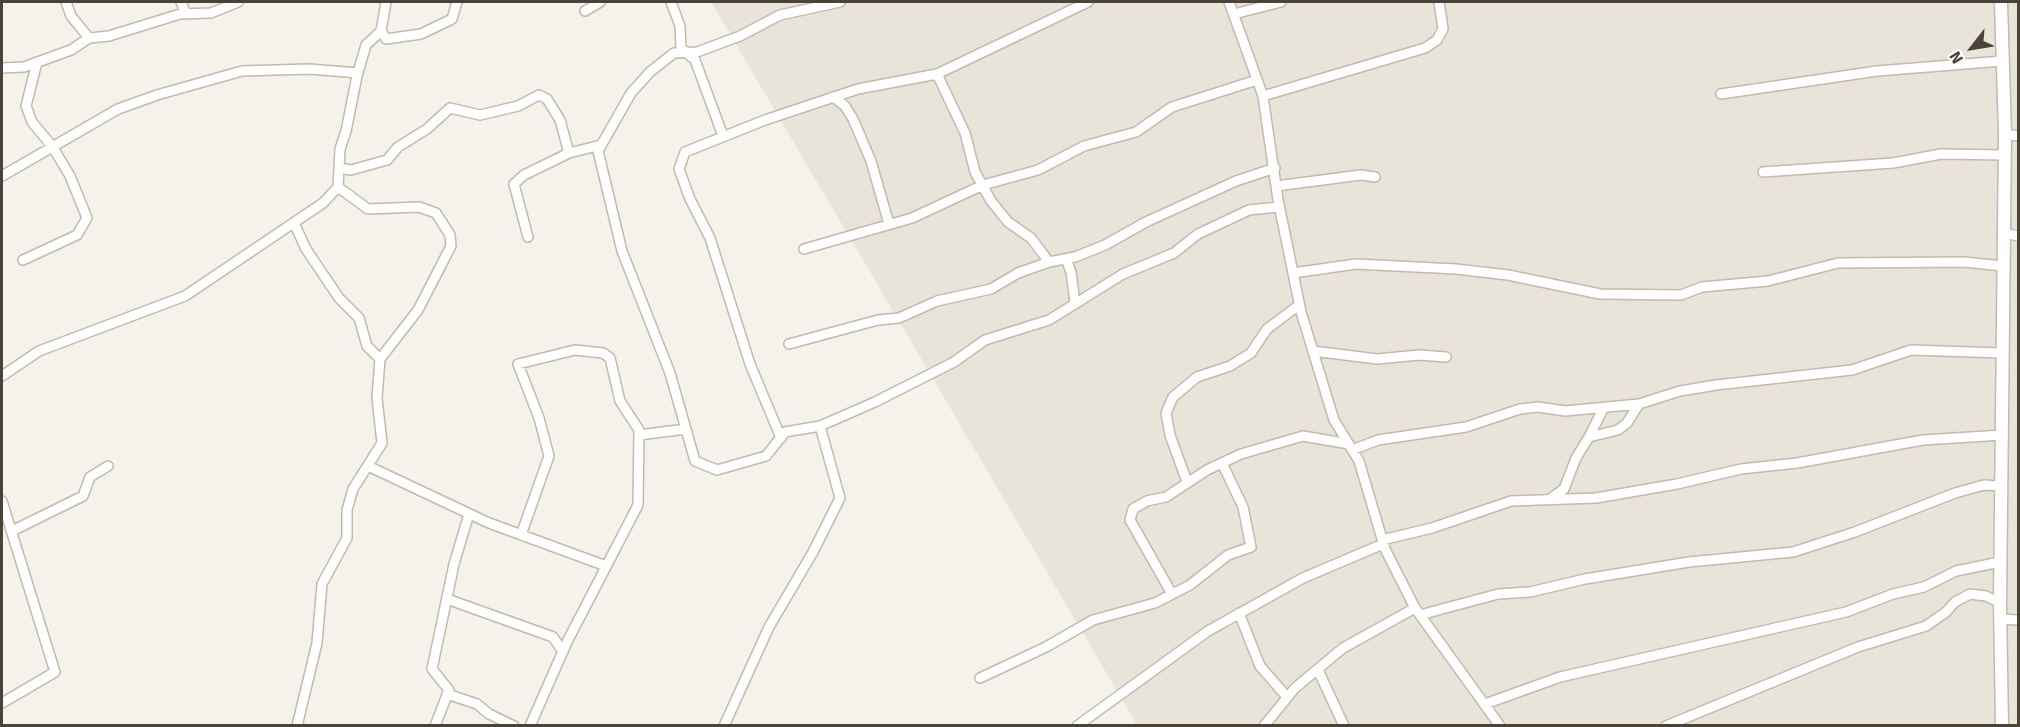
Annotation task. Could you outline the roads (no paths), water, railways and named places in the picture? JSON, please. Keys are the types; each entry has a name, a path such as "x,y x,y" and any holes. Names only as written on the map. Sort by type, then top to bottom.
{"street":[{"path":"66,2 71,16 89,38"},
{"path":"181,2 186,14"},
{"path":"2,68 24,67 70,50 89,38 109,36 186,14 210,13 238,2"},
{"path":"2,376 39,351 185,296 323,203 338,187 340,149 358,73 366,45 381,31 386,2"},
{"path":"381,31 386,39 421,34 452,19 457,2"},
{"path":"585,11 600,2"},
{"path":"671,2 680,26 681,48 694,60 723,136"},
{"path":"840,2 792,6 740,36 687,54 674,53 650,72 631,93 598,151 622,251 670,373 695,461 717,470 766,456 785,432 820,426 954,362 985,340 1048,321 1123,274 1174,253 1198,234 1249,210 1279,207"},
{"path":"781,438 750,364 710,238 690,199 680,169 684,152 858,89 937,74 1088,2"},
{"path":"1229,2 1263,96 1279,207 1299,305 1334,420 1359,461 1383,542 1418,612 1500,726"},
{"path":"1234,15 1281,2"},
{"path":"1263,96 1425,48 1437,40 1443,29 1439,2"},
{"path":"2001,2 2005,134 2000,603 2001,726"},
{"path":"1721,94 1878,70 2003,61"},
{"path":"23,260 77,235 87,218 70,176 52,146 32,122 26,106 37,62"},
{"path":"2,176 118,109 242,71 309,69 358,73"},
{"path":"937,74 940,86 965,133 975,172 1008,222 1031,238 1049,262"},
{"path":"804,249 912,218 983,185 1038,170 1084,146 1136,132 1172,107 1257,80"},
{"path":"339,168 351,170 387,160 398,147 428,129 450,108 480,115 518,106 539,95 547,99 560,120 569,153"},
{"path":"833,97 845,106 853,119 871,161 888,224"},
{"path":"2005,134 2019,136"},
{"path":"528,237 514,184 524,175 569,153 601,145"},
{"path":"1763,172 1893,163 1941,154 2004,155"},
{"path":"789,344 878,320 899,318 937,301 991,289 1018,273 1105,245 1146,222 1236,181 1275,168"},
{"path":"1276,186 1361,176 1375,177"},
{"path":"297,726 317,643 322,584 347,538 346,510 353,489 382,443 377,398 380,359 418,310 451,246 450,235 436,213 419,207 368,209 338,187"},
{"path":"294,223 306,249 339,298 359,318 367,346 380,359"},
{"path":"2004,233 2019,236"},
{"path":"1066,259 1071,272 1075,303"},
{"path":"1293,273 1334,265 1356,264 1456,268 1508,275 1600,294 1681,295 1702,287 1768,281 1838,262 1953,262 2003,266"},
{"path":"1187,482 1170,435 1166,413 1173,397 1197,377 1230,366 1251,353 1267,329 1299,305"},
{"path":"521,535 549,456 539,418 518,364 574,350 603,353 610,358 620,400 639,435 638,505 563,652 530,726"},
{"path":"1172,594 1130,520 1133,509 1147,501 1166,497 1187,482 1241,454 1303,436 1350,447 1378,440 1466,427 1520,409 1538,407 1565,411 1639,404 1680,391 1716,385 1852,370 1911,350 2002,353"},
{"path":"1313,351 1377,359 1419,355 1446,357"},
{"path":"1589,436 1618,430 1627,423 1639,404"},
{"path":"1550,499 1564,489 1576,458 1603,409"},
{"path":"724,726 769,627 813,552 840,498 820,426"},
{"path":"639,435 686,429"},
{"path":"1077,726 1208,631 1303,578 1383,542 1512,501 1596,498 1677,484 1741,469 1808,461 1923,440 2002,435"},
{"path":"980,678 1046,647 1093,620 1140,608 1172,594 1190,585 1228,555 1251,547 1243,507 1222,463"},
{"path":"12,531 83,496 90,477 108,466"},
{"path":"368,466 470,514 606,566"},
{"path":"1263,726 1287,697 1353,642 1418,612 1498,594 1530,592 1585,579 1689,562 1792,552 1875,525 1955,493 1984,485 2001,486"},
{"path":"2,501 55,672 2,703"},
{"path":"435,726 449,690 432,669 447,599 470,514"},
{"path":"1485,704 1532,686 1611,664 1846,612 1893,594 1924,587 1956,571 2001,562"},
{"path":"1666,726 1836,655 1926,626 1947,612 1955,602 1970,594 1986,596 2000,603"},
{"path":"447,599 553,637 563,652"},
{"path":"1239,613 1260,666 1287,697"},
{"path":"2000,619 2019,620"},
{"path":"1318,670 1344,726"},
{"path":"447,694 477,704 489,714 513,726"}]}
